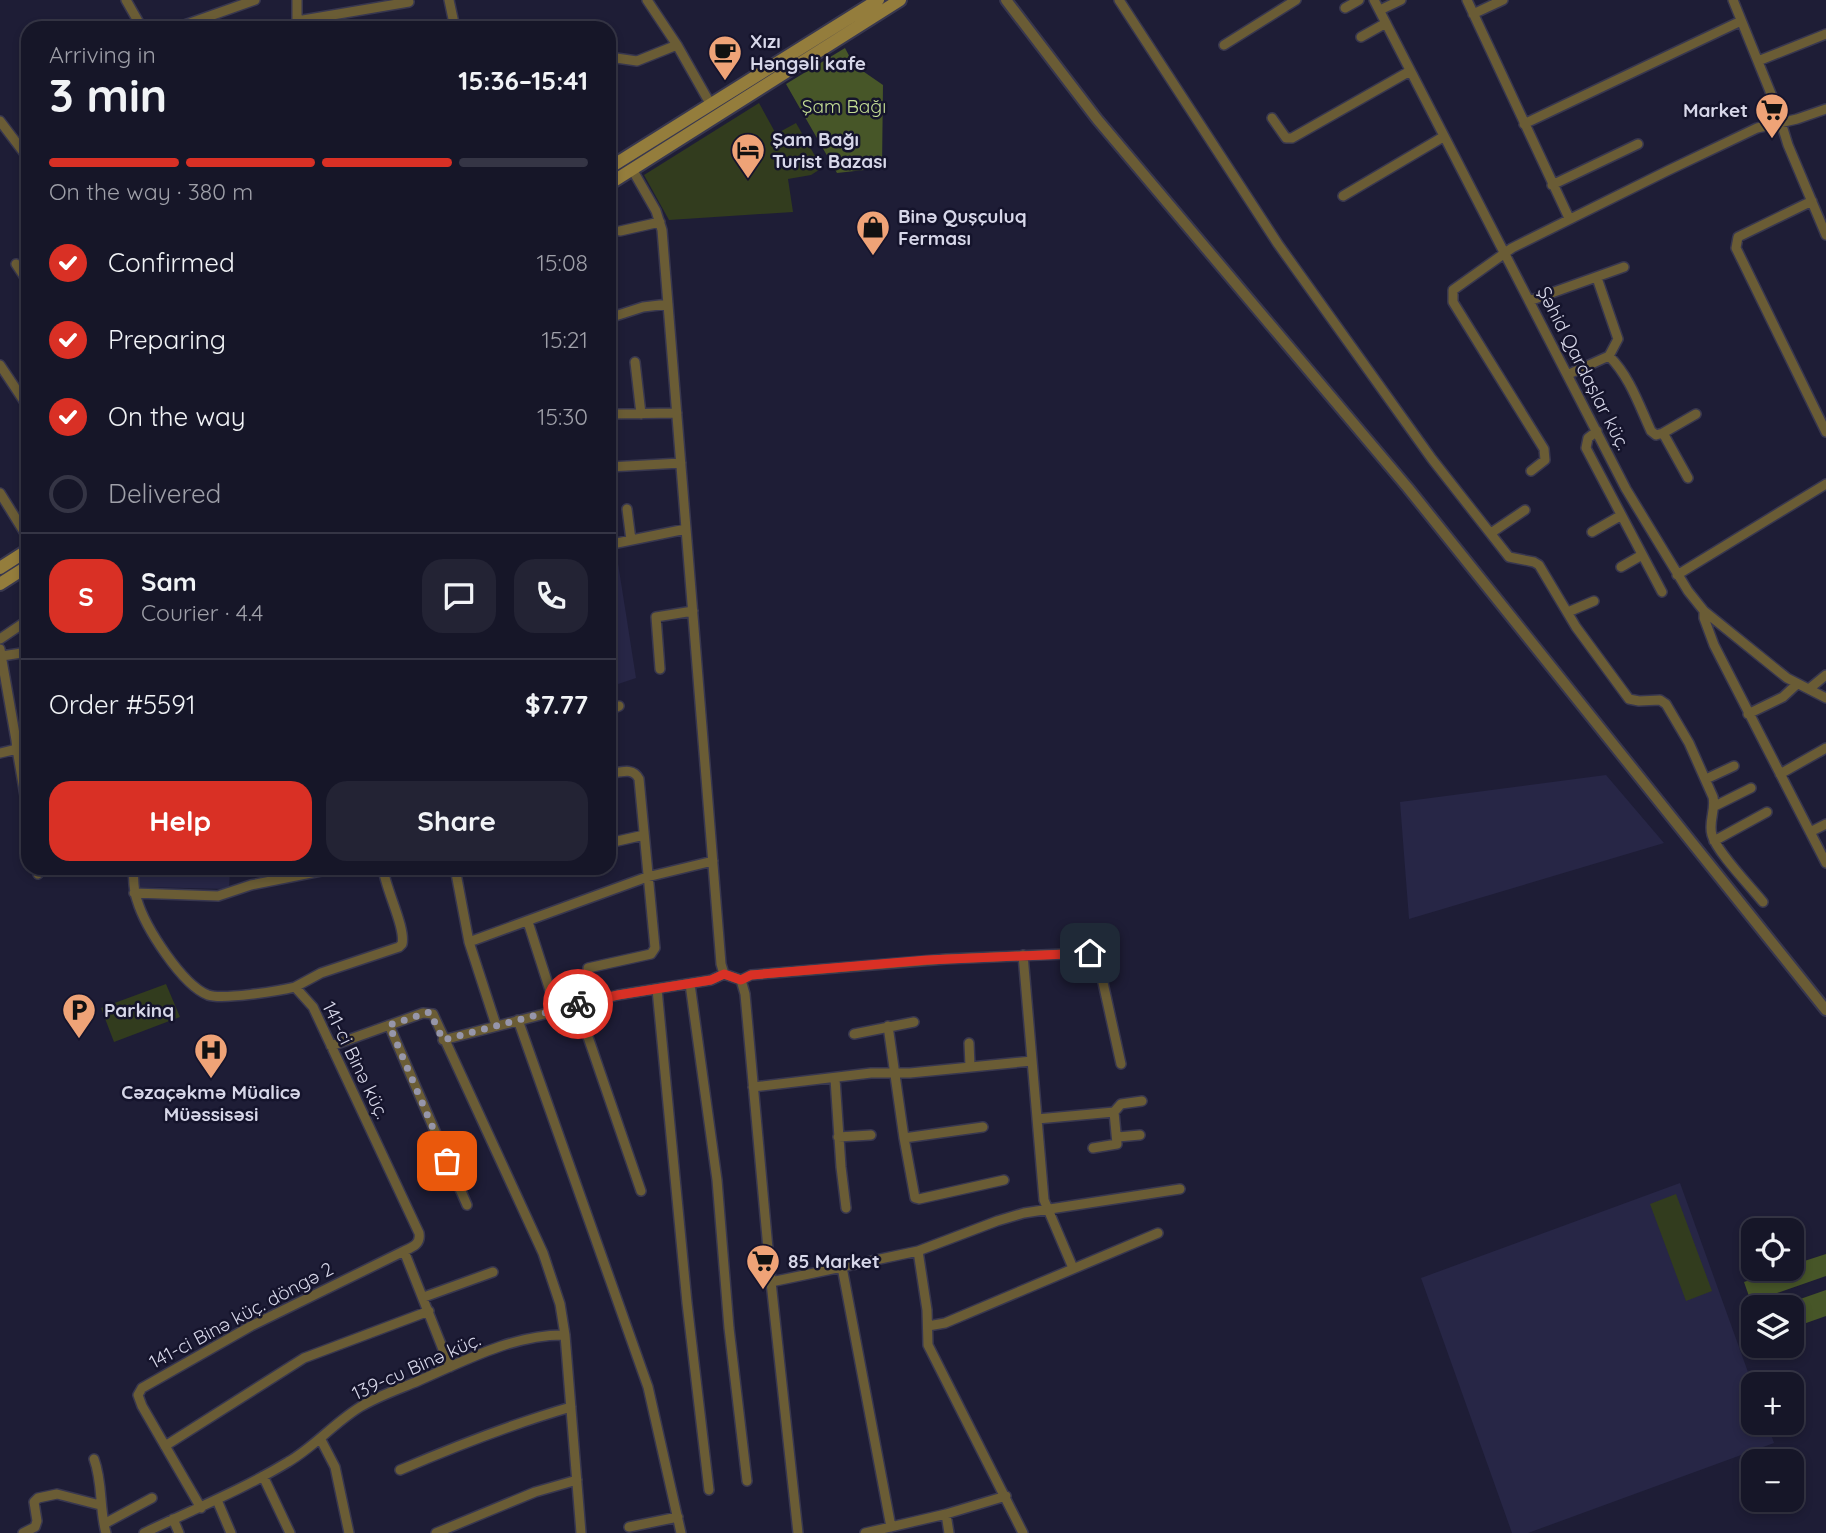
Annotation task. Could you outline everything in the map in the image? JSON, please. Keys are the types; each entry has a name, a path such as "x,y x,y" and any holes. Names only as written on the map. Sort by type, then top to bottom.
{"main road":[{"path":"616,177 629,163 711,105 878,0"},
{"path":"616,166 629,163 900,0"},
{"path":"0,568 21,554"},
{"path":"0,584 21,570"}],"street":[{"path":"126,0 138,21"},
{"path":"196,21 255,0"},
{"path":"297,0 297,21"},
{"path":"449,0 454,21"},
{"path":"647,0 677,45 711,105"},
{"path":"1006,0 1097,119 1408,488 1466,564 1826,1010"},
{"path":"1119,0 1278,244 1432,459 1509,557 1539,565 1567,612 1629,699 1660,699 1666,704 1706,779 1715,806 1711,827 1714,841 1763,902"},
{"path":"1224,46 1296,0"},
{"path":"1345,8 1359,0"},
{"name":"Şəhid Qardaşlar küç.","path":"1374,0 1597,431 1644,520 1677,575 1704,611 1797,684 1826,698"},
{"path":"1380,10 1401,0"},
{"path":"1466,0 1569,218"},
{"path":"1473,14 1503,0"},
{"path":"1733,0 1788,145 1826,235"},
{"path":"312,21 409,2"},
{"path":"1524,124 1741,21"},
{"path":"1361,37 1386,23"},
{"path":"1758,61 1826,34"},
{"path":"616,58 637,61 677,45"},
{"path":"1272,118 1286,138 1292,138 1410,71"},
{"path":"1531,471 1545,460 1544,449 1453,302 1454,290 1504,253 1569,218 1757,128 1826,109"},
{"path":"0,121 21,149"},
{"path":"1343,196 1443,137"},
{"path":"1552,185 1638,144"},
{"path":"629,163 660,222 721,964 724,974"},
{"path":"1812,201 1738,237 1736,243 1826,432"},
{"path":"620,231 660,222"},
{"path":"16,264 21,272"},
{"path":"1529,301 1624,267"},
{"path":"1569,374 1609,356 1618,339 1597,278"},
{"path":"616,315 643,307 668,304"},
{"path":"1609,356 1629,381 1651,432 1656,435 1663,433 1696,414"},
{"path":"635,362 641,414"},
{"path":"0,365 21,396"},
{"path":"616,414 677,413"},
{"path":"1597,431 1588,438 1586,448 1662,592"},
{"path":"1663,433 1688,478"},
{"path":"616,467 681,463"},
{"path":"1677,575 1826,484"},
{"path":"0,493 21,527"},
{"path":"627,509 631,540"},
{"path":"1491,533 1525,510"},
{"path":"1592,532 1620,516"},
{"path":"617,543 686,529"},
{"path":"1621,567 1642,555"},
{"path":"1567,612 1594,601"},
{"path":"660,669 656,617 693,611"},
{"path":"1704,611 1707,627 1748,714 1826,863"},
{"path":"0,639 21,625"},
{"path":"21,652 1,652 21,770"},
{"path":"1809,689 1826,675"},
{"path":"1748,714 1783,697 1797,684"},
{"path":"0,752 21,742"},
{"path":"1780,774 1826,748"},
{"path":"1706,779 1734,766"},
{"path":"588,968 654,952 639,779 632,771 616,773"},
{"path":"1715,806 1751,788"},
{"path":"1714,841 1767,812"},
{"path":"1810,832 1826,824"},
{"path":"616,841 644,835"},
{"path":"469,942 647,877 713,860"},
{"path":"133,875 134,893 140,910 164,953 204,993 217,996 295,987 321,973 399,947 402,944 402,933 384,875"},
{"path":"134,893 218,896 251,885 301,875"},
{"path":"456,875 469,942 496,1025"},
{"path":"528,922 556,1009"},
{"path":"443,1040 556,1009 711,980 724,974 741,980 751,975 1023,955 1090,953 1096,955 1121,1064"},
{"path":"1023,955 1047,1209 1073,1268"},
{"path":"741,980 745,994 771,1282 798,1533"},
{"path":"690,984 717,1181 729,1328 747,1481"},
{"name":"141-ci Binə küç.","path":"295,987 313,1007 419,1233 417,1244 404,1251"},
{"path":"657,989 687,1303 709,1490"},
{"path":"577,1005 641,1191"},
{"path":"331,1046 430,1012 543,1253 560,1304 565,1335 581,1533"},
{"path":"517,1020 648,1387 681,1533"},
{"path":"854,1034 914,1022"},
{"path":"389,1025 467,1205"},
{"path":"888,1026 915,1198 1004,1180"},
{"path":"969,1043 970,1066"},
{"path":"753,1087 1032,1061"},
{"path":"835,1079 846,1208"},
{"path":"1037,1119 1114,1112 1121,1104 1142,1101"},
{"path":"1093,1147 1117,1144 1114,1112"},
{"path":"904,1138 983,1127"},
{"path":"838,1137 871,1135"},
{"path":"1118,1137 1140,1135"},
{"path":"771,1282 918,1251 998,1221 1047,1209 1180,1189"},
{"path":"928,1326 945,1323 1158,1233"},
{"path":"404,1251 450,1367"},
{"name":"141-ci Binə küç. döngə 2","path":"201,1508 142,1406 138,1395 142,1388 251,1326 404,1251"},
{"path":"918,1251 928,1326 926,1335 933,1357 1023,1533"},
{"path":"842,1267 891,1527"},
{"path":"424,1297 493,1272"},
{"path":"165,1446 304,1358 429,1311"},
{"name":"139-cu Binə küç.","path":"144,1533 263,1476 321,1440 363,1405 521,1340 535,1336 565,1335"},
{"path":"400,1470 471,1440 571,1408"},
{"path":"321,1440 335,1467 349,1533"},
{"path":"94,1459 100,1475 100,1505 105,1529 152,1498"},
{"path":"263,1476 290,1533"},
{"path":"436,1533 535,1492 577,1480"},
{"path":"23,1533 35,1527 37,1521 34,1502 38,1498 57,1494 100,1505"},
{"path":"866,1533 1006,1496"},
{"path":"217,1500 232,1533"},
{"path":"946,1514 949,1533"},
{"path":"629,1527 678,1517"},
{"path":"173,1519 178,1533"}],"shaded area":[{"path":"616,551 636,678 616,685"},
{"path":"1606,775 1664,843 1409,919 1400,802"},
{"path":"139,875 230,875 229,889 138,887"},
{"path":"1680,1183 1748,1372 1741,1372 1741,1435 1771,1435 1774,1443 1758,1449 1741,1449 1741,1455 1528,1533 1512,1533 1421,1278"}],"green space":[{"name":"Şam Bağı","path":"845,48 854,65 883,85 882,168 837,173 786,84"},
{"path":"759,103 776,134 796,123 822,168 811,175 788,179 793,212 669,220 644,175"},
{"path":"166,984 180,1017 114,1042 101,1008"},
{"path":"1676,1194 1712,1291 1686,1301 1650,1204"},
{"path":"1826,1254 1826,1276 1771,1295 1749,1295 1744,1282 1747,1281 1804,1281 1804,1261"},
{"path":"1826,1290 1826,1316 1804,1324 1804,1298"}],"way so far":[{"path":"447,1161 389,1025 430,1012 443,1040 578,1004"}],"place":[{"name":"Xızı Həngəli kafe","path":"725,82"},
{"name":"Market","path":"1772,140"},
{"name":"Şam Bağı Turist Bazası","path":"748,180"},
{"name":"Binə Quşçuluq Ferması","path":"873,257"},
{"name":"Parkinq","path":"79,1040"},
{"name":"Cəzaçəkmə Müalicə Müəssisəsi","path":"211,1080"},
{"name":"85 Market","path":"763,1291"}],"route":[{"path":"578,1004 711,980 724,974 741,980 751,975 907,962 1090,953"}]}
